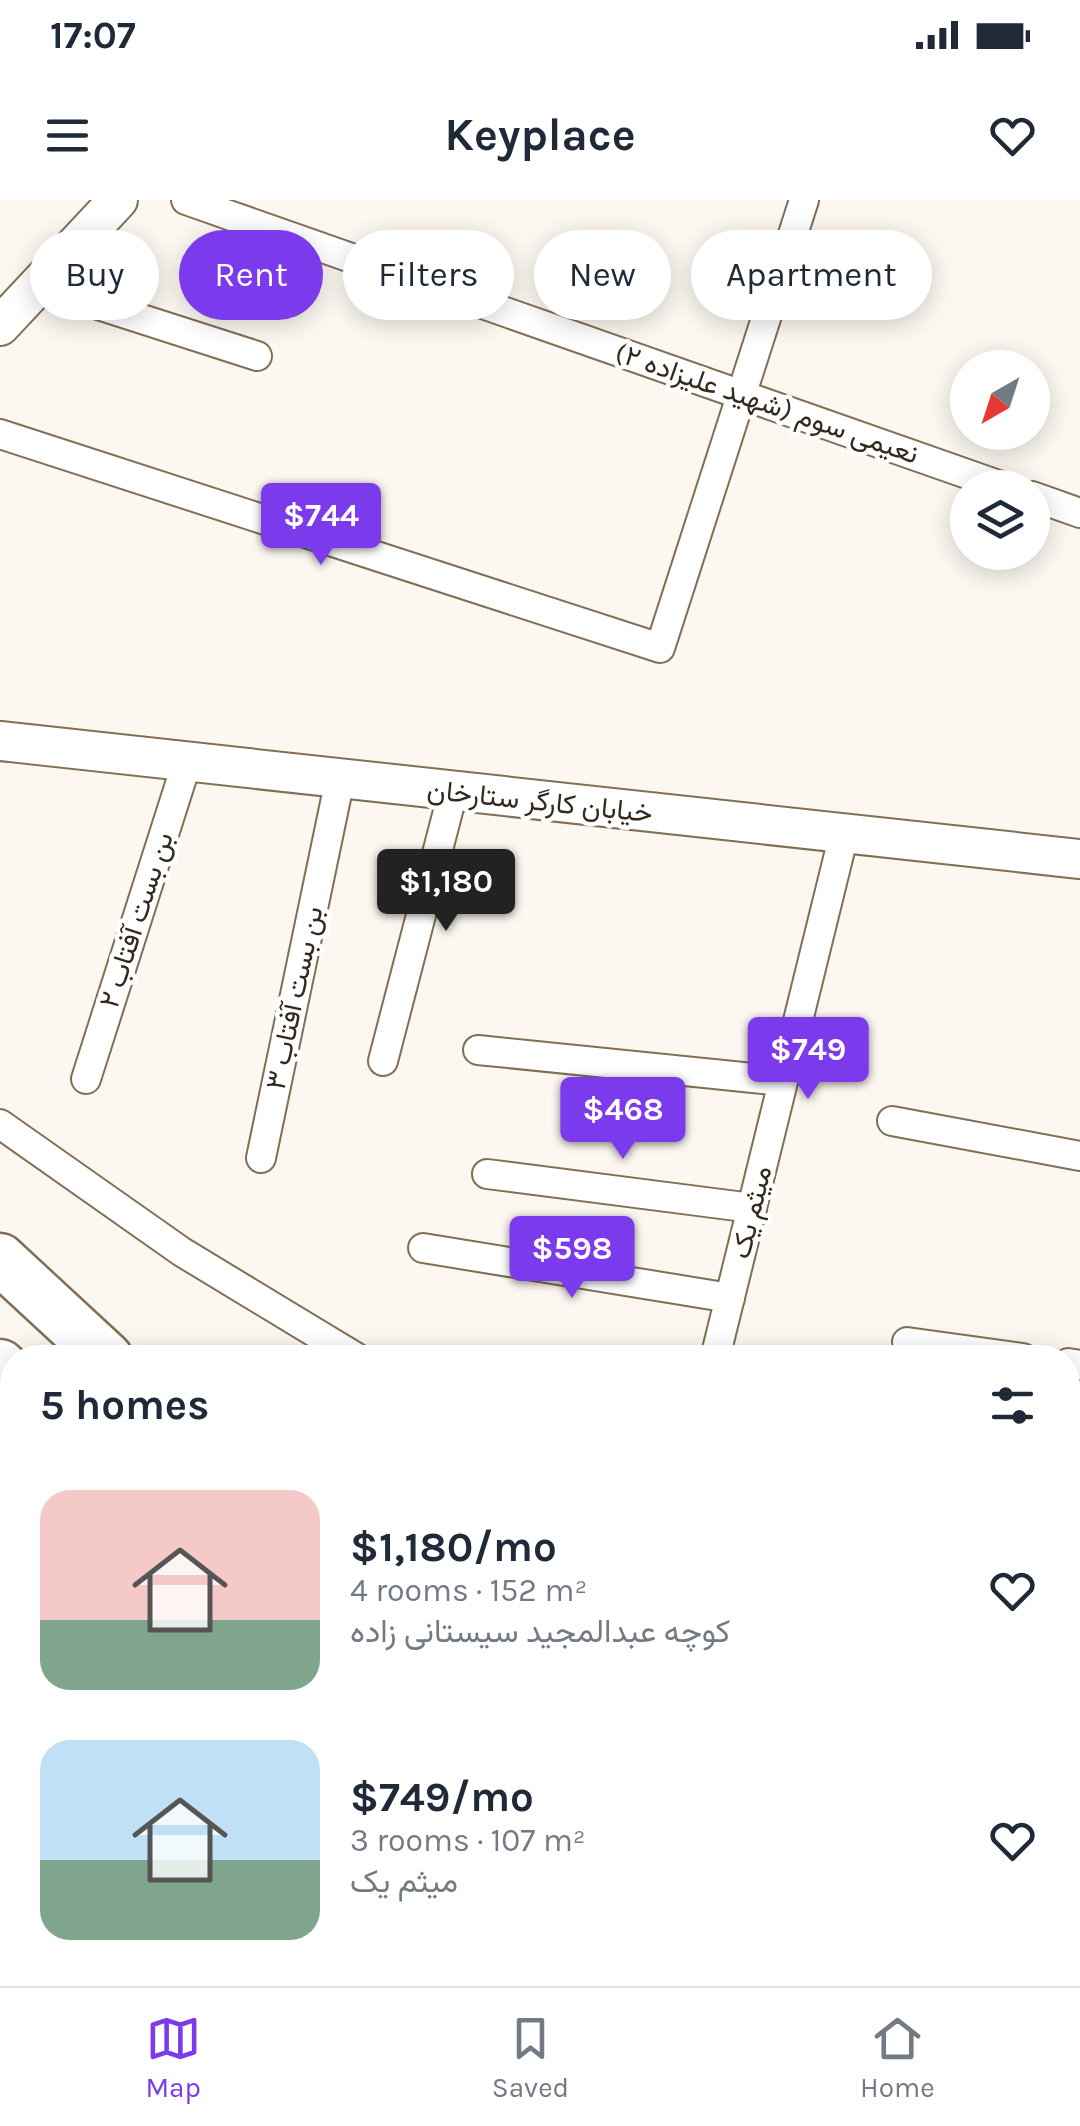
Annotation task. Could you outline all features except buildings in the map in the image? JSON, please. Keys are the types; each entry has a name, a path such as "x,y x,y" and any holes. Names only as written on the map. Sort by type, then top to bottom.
{"highway":[{"path":"0,1259 94,1345"},
{"path":"0,1304 44,1345"}],"street":[{"path":"90,230 118,200"},
{"name":"نعیمی سوم (شهید علیزاده ۲)","path":"186,200 956,470"},
{"path":"0,434 660,648 804,200"},
{"path":"0,326 30,295"},
{"path":"145,320 258,356"},
{"path":"1050,502 1080,513"},
{"name":"خیابان کارگر ستارخان","path":"0,742 1080,859"},
{"name":"بن بست آفتاب ۲","path":"86,1079 187,762"},
{"name":"بن بست آفتاب ۳","path":"261,1158 340,779"},
{"path":"383,1061 453,792"},
{"name":"میثم یک","path":"718,1345 844,834"},
{"path":"478,1050 783,1082"},
{"path":"892,1121 1080,1156"},
{"path":"0,1124 182,1252 336,1345"},
{"path":"487,1174 752,1208"},
{"path":"423,1248 730,1298"},
{"path":"907,1342 929,1345"}]}
